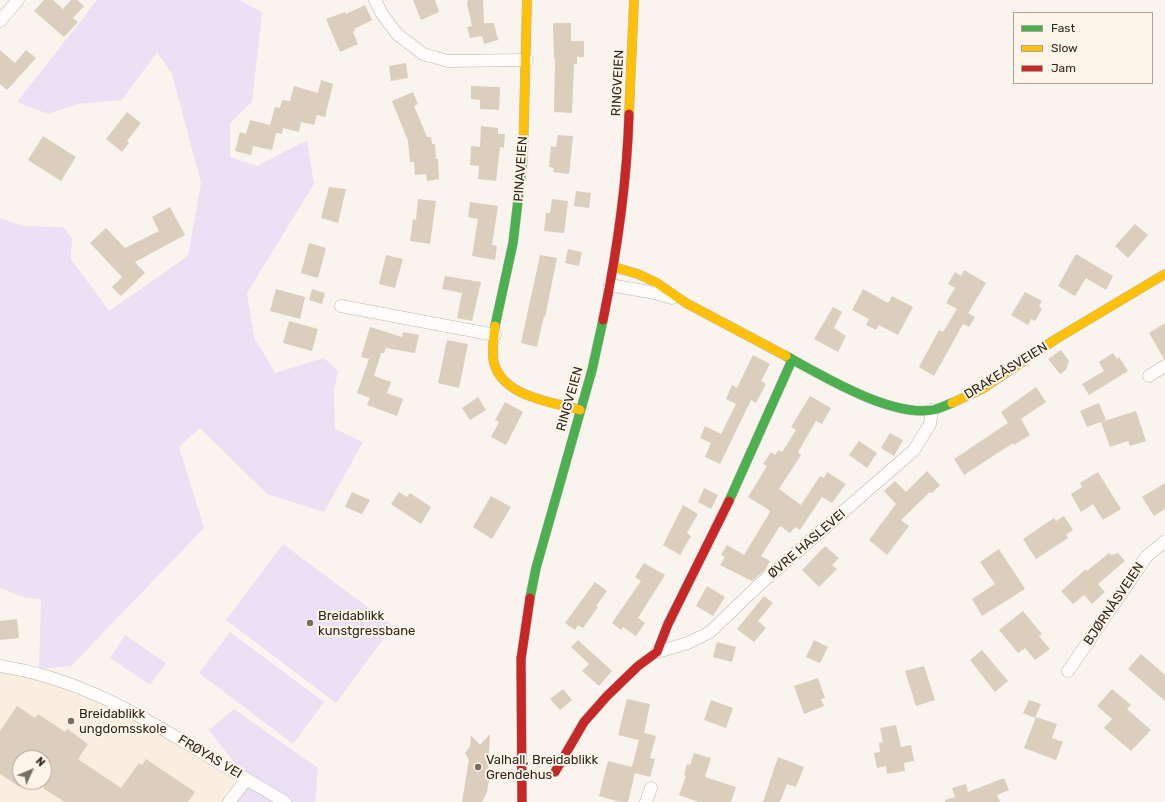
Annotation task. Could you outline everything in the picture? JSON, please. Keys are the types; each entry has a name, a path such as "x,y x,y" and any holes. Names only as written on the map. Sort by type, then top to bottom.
{"street":[{"path":"0,21 18,0"},
{"path":"375,0 382,14 397,34 424,54 448,61 527,60"},
{"name":"PINAVEIEN","path":"527,0 527,60 520,197 511,259 495,335 493,356 497,371 505,380 520,392 580,410"},
{"name":"RINGVEIEN","path":"522,802 521,659 524,630 536,568 602,331 614,267 628,150 634,0"},
{"name":"DRAKEÅSVEIEN","path":"614,267 638,274 657,283 686,303 844,387 876,401 912,410 932,410 955,402 982,389 1056,339 1165,274"},
{"name":"DRAKEÅSVEIEN","path":"610,285 655,292 686,303"},
{"path":"341,306 495,335"},
{"path":"657,652 668,624 734,491 792,360"},
{"path":"1149,376 1165,366"},
{"name":"ØVRE HASLEVEI","path":"555,772 584,722 612,691 638,666 657,652 688,643 710,632 759,585 914,450 930,424 932,410"},
{"name":"BJØRNÅSVEIEN","path":"1068,672 1147,556 1165,541"},
{"name":"FRØYAS VEI","path":"0,666 49,676 104,697 134,712 285,802"},
{"path":"229,802 247,779"},
{"path":"646,802 651,788"}],"shaded area":[{"path":"97,0 239,0 262,12 252,102 230,123 230,157 257,166 307,140 314,184 247,293 254,337 275,373 324,358 338,371 334,390 335,429 363,442 324,512 267,494 200,428 179,447 204,528 71,666 39,669 41,599 26,598 0,588 0,218 23,226 63,227 72,238 71,259 109,311 188,256 201,183 172,74 157,52 122,100 78,104 48,114 17,102"},
{"name":"Breidablikk kunstgressbane","path":"283,544 393,626 336,703 226,620"},
{"path":"230,632 324,702 293,744 199,673"},
{"path":"125,635 166,663 150,685 110,658"},
{"name":"Breidablikk ungdomsskole","path":"0,664 39,669 247,779 229,802 0,802"},
{"path":"234,709 318,768 315,802 229,802 247,779 209,730"}],"building":[{"path":"44,0 53,0 63,9 71,0 77,0 84,6 73,18 78,22 64,37 34,11"},
{"path":"413,0 435,0 439,12 421,20"},
{"path":"468,0 483,0 484,23 494,23 498,40 484,44 482,36 470,38 467,27 472,26 467,3"},
{"path":"365,5 372,20 354,29 355,31 353,32 358,44 340,52 326,19 345,12 346,14"},
{"path":"553,23 571,23 571,41 584,41 584,57 577,57 577,64 574,64 572,113 554,112 555,59"},
{"path":"0,50 15,63 26,50 36,58 7,90 0,84"},
{"path":"406,63 408,78 391,81 389,66"},
{"path":"321,80 333,84 325,117 317,115 314,125 301,122 299,132 283,128 282,134 276,133 272,150 253,146 251,155 235,151 240,132 246,134 250,120 270,125 275,107 280,108 282,100 290,101 294,86 318,93"},
{"path":"471,86 500,87 499,110 480,109 480,100 471,99"},
{"path":"413,92 418,104 414,106 427,137 431,137 432,144 435,144 436,159 438,159 439,179 427,181 426,174 415,175 414,162 410,162 408,141 392,101"},
{"path":"127,112 141,123 127,141 129,143 122,152 106,139"},
{"path":"481,126 498,128 498,134 505,134 504,148 500,147 496,181 478,179 479,166 470,165 471,146 480,147"},
{"path":"558,135 573,136 569,174 553,172 554,168 549,167 551,146 556,147"},
{"path":"43,136 76,157 61,181 28,160"},
{"path":"329,187 346,189 338,223 321,218"},
{"path":"576,191 591,193 589,208 574,206"},
{"path":"418,199 436,201 430,244 410,241 413,219 416,220"},
{"path":"552,199 568,201 564,233 544,231 546,213 550,213"},
{"path":"470,202 498,206 492,245 497,246 495,260 472,256 478,219 468,217"},
{"path":"170,207 185,235 135,262 145,273 121,296 112,287 122,277 90,243 106,228 125,248 159,231 152,217"},
{"path":"1135,224 1148,235 1128,258 1115,246"},
{"path":"309,243 326,248 318,278 301,273"},
{"path":"568,249 582,252 579,266 565,263"},
{"path":"1076,254 1113,276 1106,290 1086,278 1075,296 1058,286"},
{"path":"386,255 403,259 395,288 379,284"},
{"path":"540,255 557,258 545,317 544,316 537,347 521,343"},
{"path":"964,270 986,283 968,313 975,317 969,327 963,324 934,376 919,367 939,330 943,332 957,309 946,303 955,288 948,284 955,272 961,276"},
{"path":"445,276 481,282 472,321 457,318 462,293 442,289"},
{"path":"276,289 305,297 300,319 270,311"},
{"path":"312,289 325,293 322,304 309,300"},
{"path":"863,289 888,303 892,296 913,307 898,335 879,325 876,330 866,325 869,319 852,310"},
{"path":"1025,292 1042,301 1039,306 1042,309 1035,321 1031,319 1028,325 1011,315"},
{"path":"833,307 842,312 834,328 846,336 838,352 814,339"},
{"path":"289,321 318,329 312,351 283,343"},
{"path":"1165,323 1165,359 1164,359 1149,333"},
{"path":"370,327 402,337 403,332 419,335 415,353 386,348 384,353 381,353 374,376 391,382 387,393 403,399 397,416 367,405 370,398 357,393 369,359 361,357"},
{"path":"447,340 468,344 459,388 438,383"},
{"path":"1061,350 1069,361 1066,370 1060,374 1048,359"},
{"path":"1113,353 1117,359 1119,357 1128,371 1089,395 1082,384 1104,371 1099,362"},
{"path":"753,355 770,364 761,381 766,384 756,403 751,400 720,464 705,457 711,443 700,438 705,426 721,434 736,404 726,399 732,385 737,388"},
{"path":"1036,387 1046,402 1021,419 1030,435 1014,445 1013,443 964,475 954,459 1008,423 1001,412"},
{"path":"810,396 831,408 822,424 816,421 798,452 801,455 779,489 801,505 820,476 824,478 827,472 846,484 832,503 822,497 800,530 795,527 790,533 780,526 761,556 770,561 765,570 752,581 720,565 725,557 721,555 727,545 744,555 770,512 748,497 767,466 763,464 771,452 775,455 779,450 782,452 796,430 791,427"},
{"path":"478,397 486,410 470,420 462,408"},
{"path":"505,402 523,412 506,445 491,437 499,422 495,420"},
{"path":"1099,403 1106,420 1087,427 1080,411"},
{"path":"1136,411 1146,441 1130,446 1128,441 1110,447 1101,422"},
{"path":"890,433 903,440 894,456 881,448"},
{"path":"859,441 877,453 867,468 849,455"},
{"path":"927,471 940,485 932,493 930,492 901,520 909,526 887,555 869,540 896,504 884,491 895,481 906,492"},
{"path":"1098,472 1121,509 1103,520 1093,504 1081,512 1071,494 1082,487 1080,483"},
{"path":"1165,483 1165,509 1154,516 1142,497"},
{"path":"704,488 718,495 711,509 698,502"},
{"path":"352,492 370,500 362,514 345,507"},
{"path":"399,492 407,497 410,493 431,507 421,524 391,504"},
{"path":"491,496 511,507 492,539 473,527"},
{"path":"683,505 698,514 687,533 691,536 680,555 663,545"},
{"path":"1064,516 1073,530 1066,535 1068,538 1036,559 1023,539 1054,518 1056,521"},
{"path":"825,546 839,558 832,565 837,569 819,587 802,570"},
{"path":"999,549 1025,589 982,616 972,599 995,584 980,562"},
{"path":"1109,553 1111,555 1118,553 1125,561 1098,584 1105,592 1092,604 1084,595 1073,604 1061,591 1086,569 1087,571"},
{"path":"644,563 665,575 638,618 645,623 636,636 623,627 621,630 612,623 641,581 635,577"},
{"path":"595,582 607,591 583,628 578,625 575,630 565,623"},
{"path":"707,586 725,597 713,616 696,606"},
{"path":"764,596 773,603 758,621 766,628 754,642 737,629"},
{"path":"1023,611 1042,634 1039,636 1050,649 1035,660 1025,648 1018,653 999,630"},
{"path":"17,619 19,638 0,640 0,621"},
{"path":"578,640 612,671 599,686 582,671 589,664 571,647"},
{"path":"814,640 828,647 820,663 806,657"},
{"path":"717,642 736,647 732,662 713,657"},
{"path":"982,650 1008,681 995,692 970,660"},
{"path":"1141,654 1165,675 1165,701 1128,669"},
{"path":"924,666 935,700 916,706 905,671"},
{"path":"818,678 825,698 821,699 824,706 804,714 794,686"},
{"path":"563,689 572,700 560,710 550,699"},
{"path":"1112,689 1131,705 1127,709 1151,730 1131,751 1104,728 1112,719 1097,706"},
{"path":"627,699 650,704 644,733 656,736 650,758 655,759 650,777 635,773 628,802 620,802 599,796 608,761 632,767 639,740 618,735"},
{"path":"711,700 733,708 726,728 704,720"},
{"path":"1029,700 1041,704 1035,718 1023,713"},
{"path":"17,706 35,718 38,714 65,732 67,729 88,744 78,759 121,788 139,763 142,765 146,759 195,792 188,802 65,802 46,790 52,790 52,750 12,750 12,782 0,774 0,731"},
{"path":"1036,717 1057,724 1052,738 1063,742 1056,760 1024,748"},
{"path":"896,725 901,747 911,745 914,761 904,763 905,771 887,774 886,766 877,768 874,753 880,752 879,743 883,742 880,728"},
{"name":"Valhall, Breidablikk Grendehus","path":"490,734 488,769 491,769 487,792 482,802 462,802 469,760 465,753 470,746 471,735 480,745"},
{"path":"694,753 711,758 705,777 736,787 731,802 699,802 679,795 686,776 684,775 687,764 690,765"},
{"path":"778,757 804,767 796,787 787,784 780,802 763,802"},
{"path":"1004,778 1009,790 997,795 1000,802 945,802 945,800 955,797 952,788 966,784 968,792"}],"traffic: fast":[{"path":"495,326 513,243 523,158"},
{"path":"530,598 536,568 592,370 603,320"},
{"path":"786,356 837,384 877,401 897,407 915,411 932,410 952,403"},
{"path":"729,501 792,360"}],"traffic: slow":[{"path":"523,158 527,0"},
{"path":"629,114 634,0"},
{"path":"614,267 638,274 657,283 686,303 786,356"},
{"path":"952,403 982,389 1056,339 1165,274"},
{"path":"495,326 493,349 494,363 499,374 507,384 518,391 543,401 580,410"}],"traffic: jam":[{"path":"603,320 613,269 624,192 629,114"},
{"path":"555,772 584,722 607,696 638,666 657,652 668,624 729,501"},
{"path":"522,802 521,659 530,598"}],"place":[{"name":"Breidablikk kunstgressbane","path":"310,623"},
{"name":"Breidablikk ungdomsskole","path":"71,721"},
{"name":"Valhall, Breidablikk Grendehus","path":"478,767"}]}
